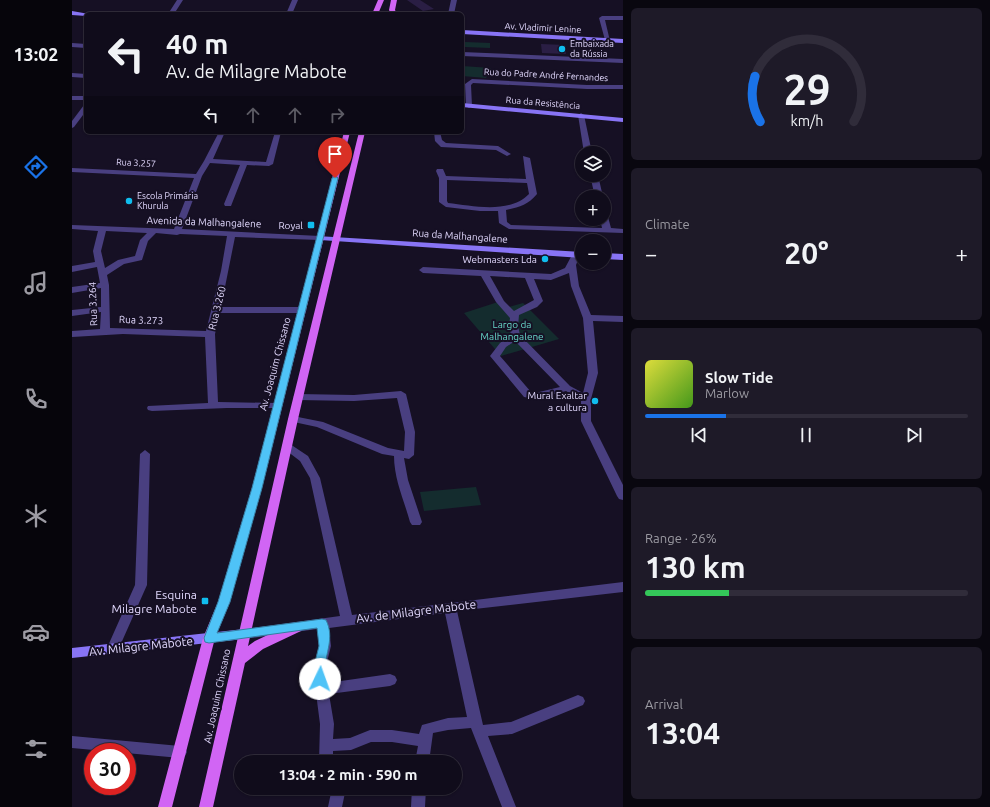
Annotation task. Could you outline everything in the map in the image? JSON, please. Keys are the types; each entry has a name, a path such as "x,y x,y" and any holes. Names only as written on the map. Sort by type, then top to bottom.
{"main road":[{"path":"376,12 381,0"},
{"path":"394,0 394,12"},
{"name":"Av. Joaquim Chissano","path":"165,807 209,638 224,602 257,488 276,406 303,310 346,134"},
{"name":"Av. Joaquim Chissano","path":"206,807 298,397 362,134"},
{"path":"238,661 259,646 297,627"}],"street":[{"path":"172,12 180,0"},
{"path":"290,12 295,0"},
{"path":"451,12 454,0"},
{"path":"72,13 84,14"},
{"path":"608,40 602,18 623,18"},
{"name":"Av. Vladimir Lenine","path":"464,32 623,41"},
{"path":"72,45 84,46"},
{"path":"464,54 623,61"},
{"path":"72,75 84,76"},
{"name":"Rua do Padre André Fernandes","path":"466,106 468,84 472,81 587,87 623,87"},
{"path":"72,98 84,98"},
{"name":"Rua da Resistência","path":"466,106 623,120"},
{"path":"72,126 83,115"},
{"path":"581,116 587,146"},
{"path":"177,233 198,176 208,161 221,134"},
{"path":"208,161 268,164 277,134"},
{"path":"437,134 439,141 444,145 498,148 507,154"},
{"path":"526,158 531,181 533,194 530,198 519,205 502,209 446,204 443,202 442,175 531,181"},
{"path":"228,204 244,163"},
{"name":"Rua 3.257","path":"72,170 198,176"},
{"path":"502,209 503,223 509,227 623,231"},
{"path":"606,226 607,230"},
{"name":"Avenida da Malhangalene","path":"72,227 154,232 336,239"},
{"name":"Rua 3.264","path":"102,229 97,251 105,285 105,331"},
{"path":"102,274 121,262 138,258 144,240 154,232"},
{"name":"Rua 3.260","path":"213,405 210,334 217,310 231,235"},
{"name":"Rua da Malhangalene","path":"336,239 575,255"},
{"path":"611,256 623,257"},
{"path":"423,270 529,276 563,274 573,266 575,262"},
{"path":"72,269 99,264"},
{"path":"573,266 575,286 588,318 593,373 586,399 586,420 623,496"},
{"path":"484,274 500,302 514,317"},
{"path":"529,276 539,301 536,304 522,308 514,317 516,336 567,388 586,399"},
{"path":"72,290 105,285"},
{"path":"72,313 106,309"},
{"path":"217,310 303,310"},
{"path":"588,318 623,319"},
{"name":"Rua 3.273","path":"72,334 105,331 149,330 210,334"},
{"path":"516,336 503,345 495,356 528,395 535,396 567,388"},
{"path":"293,419 318,424 399,454 407,456 410,454 410,432 401,394 354,398 298,397"},
{"path":"152,408 213,405 276,406"},
{"path":"287,446 304,459 315,478 347,620"},
{"path":"113,648 141,586 145,454"},
{"path":"399,454 399,466 404,487 416,522"},
{"name":"Av. de Milagre Mabote","path":"209,638 450,607 623,587"},
{"path":"450,607 476,726 509,807"},
{"path":"322,623 325,646 319,670 327,724 326,755"},
{"name":"Av. Milagre Mabote","path":"72,653 209,638"},
{"path":"322,688 390,680"},
{"path":"423,755 427,729 448,724 512,728 578,701"},
{"path":"327,745 351,744 370,736 392,736 425,741"},
{"path":"72,742 180,752"},
{"path":"335,807 338,795"},
{"path":"418,807 419,795"}],"green space":[{"path":"465,42 490,43 490,48 465,47"},
{"path":"464,66 491,68 486,78 464,76"},
{"name":"Largo da Malhangalene","path":"498,302 505,308 523,303 559,339 501,356 464,313"},
{"path":"476,487 481,505 424,511 420,492"}],"building":[{"path":"407,0 420,0 434,9 423,11"},
{"name":"Embaixada da Rússia","path":"541,44 565,45 566,54 542,53"}],"place":[{"name":"Embaixada da Rússia","path":"562,49"},
{"name":"Escola Primária Khurula","path":"129,201"},
{"name":"Royal","path":"311,225"},
{"name":"Webmasters Lda","path":"545,259"},
{"name":"Mural Exaltar a cultura","path":"595,401"},
{"name":"Esquina Milagre Mabote","path":"205,601"}],"route":[{"path":"320,679 319,670 325,646 322,623 209,638 224,602 257,488 276,406 304,305 335,178"}]}
